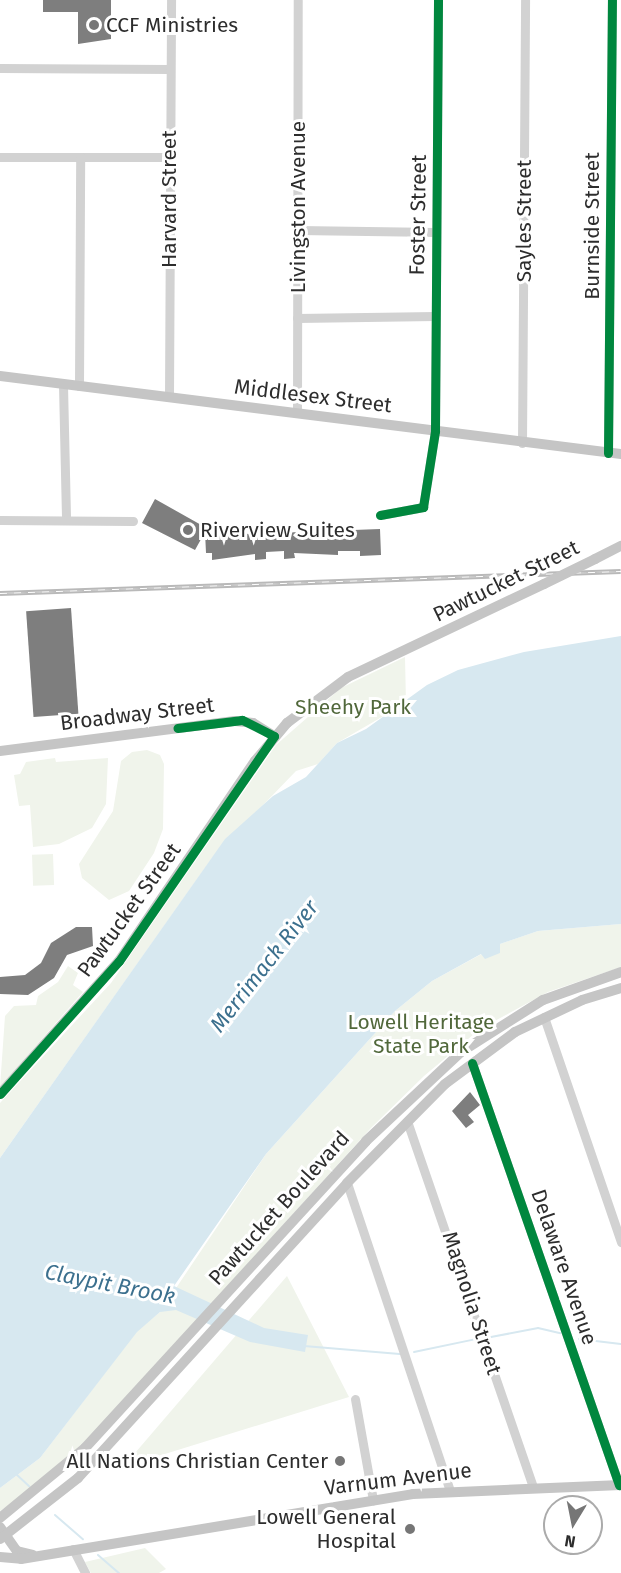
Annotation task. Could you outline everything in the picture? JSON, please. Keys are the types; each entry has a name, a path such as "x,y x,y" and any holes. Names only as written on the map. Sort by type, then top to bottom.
{"main road":[{"name":"Middlesex Street","path":"0,376 621,454"},
{"name":"Pawtucket Street","path":"0,1094 118,961 274,736 348,677 621,546"},
{"name":"Broadway Street","path":"0,751 235,721 253,723 274,736"},
{"name":"Pawtucket Boulevard","path":"0,1518 79,1454 220,1303 366,1141 461,1052 543,1000 621,972"},
{"name":"Pawtucket Boulevard","path":"2,1534 78,1478 234,1311 347,1183 407,1121 472,1063 544,1017 621,988"},
{"name":"Varnum Avenue","path":"4,1557 39,1555 373,1500 450,1491 533,1486 620,1485"},
{"path":"2,1534 17,1551 39,1555"},
{"path":"2,1534 4,1557"}],"street":[{"name":"Harvard Street","path":"169,397 171,0"},
{"name":"Livingston Avenue","path":"297,413 298,0"},
{"name":"Foster Street","path":"380,515 423,507 435,431 438,0"},
{"name":"Sayles Street","path":"522,442 525,0"},
{"name":"Burnside Street","path":"608,453 616,120 612,0"},
{"path":"0,68 170,69"},
{"path":"0,157 170,158"},
{"path":"80,157 80,386"},
{"path":"297,230 436,232"},
{"path":"297,318 435,316"},
{"path":"63,385 66,519"},
{"path":"0,520 133,521"},
{"path":"544,1017 621,1242"},
{"name":"Delaware Avenue","path":"472,1063 620,1485"},
{"name":"Magnolia Street","path":"407,1121 533,1486"},
{"path":"347,1183 450,1491"},
{"path":"354,1399 373,1500"},
{"path":"73,1549 85,1573"}],"green space":[{"name":"Sheehy Park","path":"405,657 406,703 337,743 318,764 296,771 212,858 0,1158 0,1103 111,983 276,745 341,688"},
{"path":"147,750 160,755 164,764 163,829 154,853 129,891 109,900 82,878 79,864 113,811 121,761 132,752"},
{"path":"55,758 56,762 108,758 106,804 92,828 59,844 33,847 30,805 19,806 14,775 20,774 26,762"},
{"path":"53,854 54,885 33,886 32,855"},
{"name":"Lowell Heritage State Park","path":"621,924 621,967 548,992 480,1029 424,1076 371,1128 99,1428 45,1480 0,1511 0,1488 40,1458 137,1331 160,1312 266,1154 395,1011 432,981 500,944 538,931"},
{"path":"68,966 78,973 73,985 83,992 0,1087 5,1016 14,1006 36,1005 38,996 58,982"},
{"path":"287,1276 349,1397 123,1467"},
{"path":"145,1548 166,1569 159,1573 91,1573 85,1562"}],"water":[{"name":"Merrimack River","path":"621,636 621,924 538,931 500,944 500,953 485,959 481,954 432,981 395,1011 266,1154 174,1286 264,1328 308,1335 305,1352 250,1342 176,1310 160,1312 137,1332 40,1458 0,1488 0,1158 225,839 273,796 306,777 337,743 366,729 427,685 458,670 524,652"}],"building":[{"name":"CCF Ministries","path":"43,0 111,0 111,39 78,44 78,12 43,12"},
{"name":"Riverview Suites","path":"155,499 219,535 380,529 381,555 360,556 360,551 338,551 338,555 294,553 295,558 284,559 284,551 266,552 266,559 255,560 255,554 212,560 212,553 206,553 205,532 195,550 142,523"},
{"path":"71,608 78,714 34,717 26,611"},
{"path":"76,927 92,927 93,946 67,955 54,978 28,995 0,994 0,977 25,975 41,963 51,943"},
{"path":"470,1092 480,1105 468,1115 474,1122 466,1128 452,1111"}],"waterway":[{"name":"Claypit Brook","path":"491,1337 538,1328 560,1333"},
{"name":"Claypit Brook","path":"414,1352 476,1339"},
{"name":"Claypit Brook","path":"579,1339 621,1344"},
{"name":"Claypit Brook","path":"304,1346 400,1354"},
{"path":"16,1474 29,1486"},
{"path":"55,1515 83,1539"},
{"path":"98,1555 119,1573"}],"railway":[{"path":"0,593 621,571"}],"cycle path":[{"path":"380,515 423,507 435,431 438,0"},
{"path":"608,453 612,0"},
{"path":"0,1094 119,961 274,736 242,720 177,728"},
{"path":"472,1063 619,1485"}],"place":[{"name":"CCF Ministries","path":"94,25"},
{"name":"Riverview Suites","path":"188,530"},
{"name":"All Nations Christian Center","path":"340,1461"},
{"name":"Lowell General Hospital","path":"410,1529"}]}
